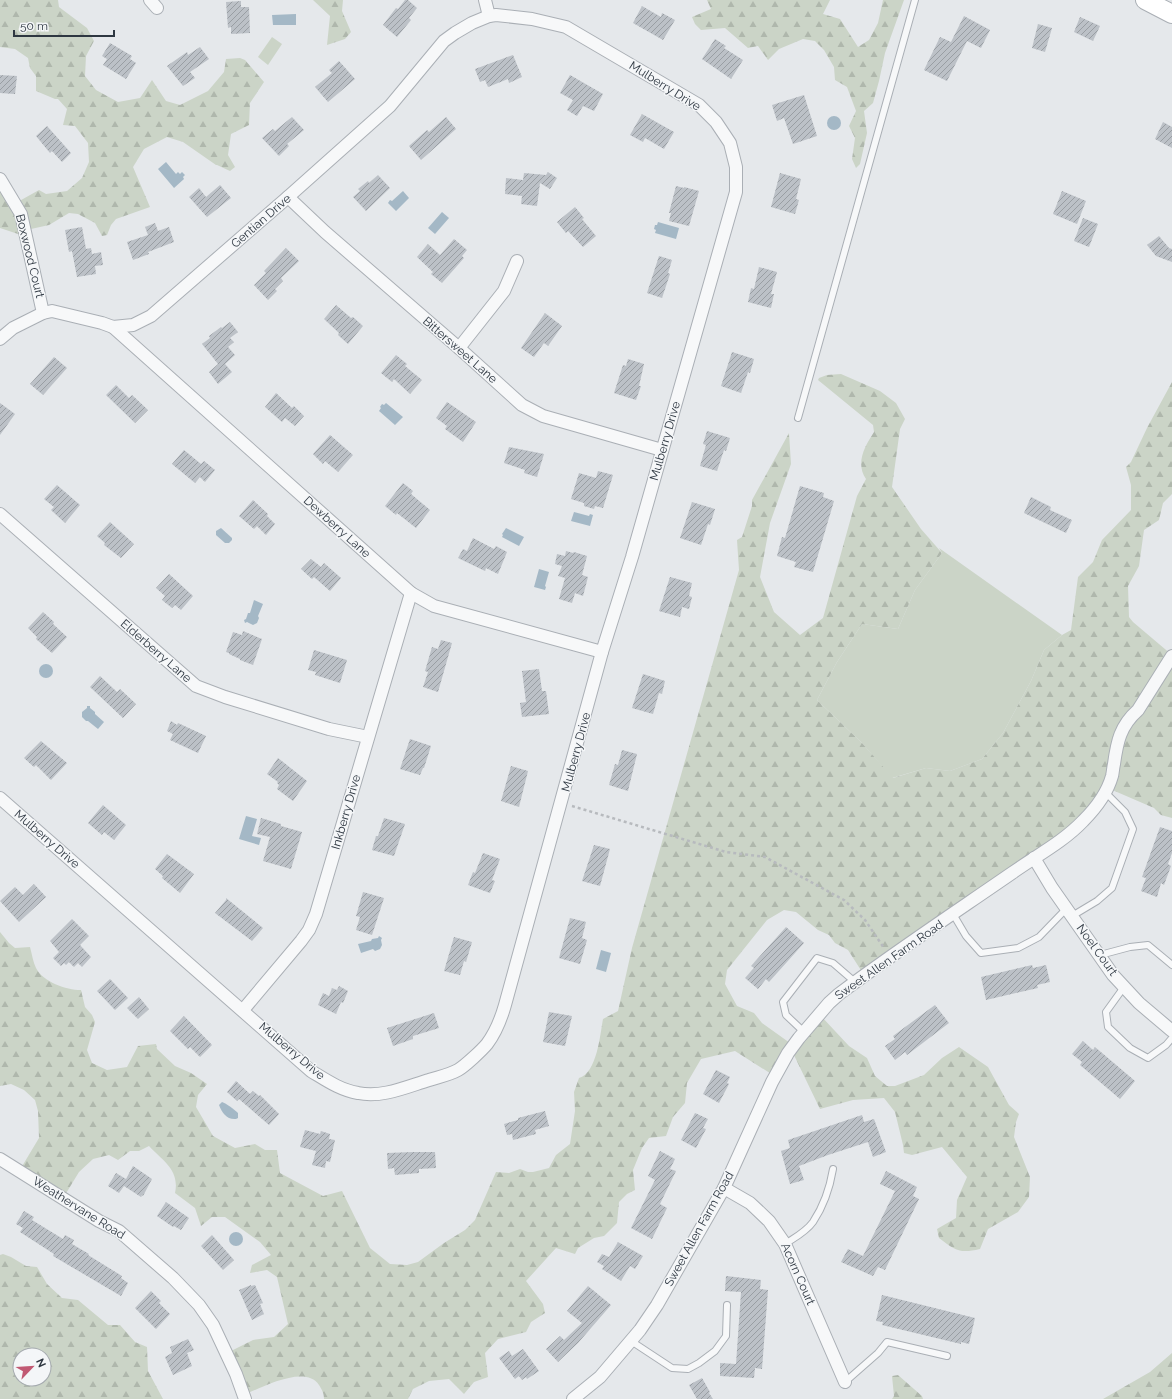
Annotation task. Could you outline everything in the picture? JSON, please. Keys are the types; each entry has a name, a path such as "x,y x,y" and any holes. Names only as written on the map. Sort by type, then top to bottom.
{"street":[{"path":"486,0 489,16"},
{"path":"1145,0 1172,14"},
{"name":"Gentian Drive","path":"43,313 52,312 114,327 133,325 150,316 288,198 390,106 444,41 455,33 489,16"},
{"name":"Mulberry Drive","path":"0,798 311,1071 329,1082 347,1090 359,1093 376,1094 391,1092 458,1070 487,1044 498,1026 507,998 562,803 602,652 632,557 736,192 736,167 730,143 716,122 699,105 566,27 514,16 489,16"},
{"name":"Boxwood Court","path":"0,179 21,214 43,313"},
{"name":"Bittersweet Lane","path":"288,198 522,405 543,416 662,450"},
{"path":"459,348 504,291 518,261"},
{"path":"0,339 13,328 43,313"},
{"name":"Dewberry Lane","path":"114,327 411,593 434,606 602,652"},
{"name":"Elderberry Lane","path":"0,514 196,686 322,727 368,737"},
{"name":"Inkberry Drive","path":"243,1010 309,930 316,914 411,593"},
{"name":"Sweet Allen Farm Road","path":"573,1399 600,1377 631,1341 657,1305 724,1188 772,1082 788,1053 804,1032 829,1003 855,982 1072,832 1084,821 1106,793 1113,775 1121,731 1131,716 1138,710 1172,656"},
{"name":"Noel Court","path":"1034,858 1069,912 1124,987 1139,1003 1172,1031"},
{"name":"Weathervane Road","path":"0,1159 119,1232 173,1278 199,1305 214,1325 236,1374 245,1399"},
{"name":"Acorn Court","path":"724,1188 750,1203 769,1221 785,1244 845,1382"}],"lane":[{"path":"798,418 915,0"},
{"path":"953,914 966,936 981,953 1018,948 1039,937 1069,912 1097,901 1112,888 1133,829 1124,812 1106,793"},
{"path":"1100,955 1130,947 1148,945 1172,964"},
{"path":"804,1032 786,1015 783,1002 817,958 833,963 855,982"},
{"path":"1124,987 1106,1012 1108,1027 1130,1048 1148,1058 1166,1045 1172,1038"},
{"path":"785,1244 803,1232 812,1223 824,1201 833,1169"},
{"path":"631,1341 672,1368 688,1369 715,1351 726,1336 727,1305"},
{"path":"845,1382 878,1353 888,1342 947,1356"}],"path":[{"path":"562,803 726,852 764,857 844,900 865,920 890,958"}],"green space":[{"path":"0,0 58,0 59,7 87,28 94,41 86,56 85,76 96,90 118,102 140,98 152,80 166,101 180,105 208,91 224,72 226,59 240,58 245,60 264,82 250,103 249,125 231,134 228,155 235,167 230,171 216,165 183,142 167,137 144,149 133,167 150,207 116,219 111,225 107,235 102,236 95,223 78,214 69,213 49,225 22,231 21,235 0,228 0,184 14,204 39,190 46,194 67,191 82,178 89,162 88,143 75,126 63,125 67,109 58,99 36,91 36,76 30,68 28,58 15,49 0,47"},
{"path":"313,0 343,0 342,11 351,32 345,39 327,45 330,16"},
{"path":"707,0 830,0 823,14 840,19 858,47 869,40 878,23 883,0 904,0 885,53 873,103 864,111 867,133 860,164 856,168 852,159 855,138 849,126 856,111 847,87 835,80 834,67 824,50 815,41 803,39 779,49 768,60 758,46 748,48 725,28 701,30 695,24 692,17 711,9"},
{"path":"272,37 282,44 268,65 258,57"},
{"path":"841,374 880,391 896,403 905,419 900,429 892,487 921,529 942,553 915,590 898,629 862,624 837,662 817,700 862,743 893,778 926,768 950,771 982,759 1003,733 1031,681 1044,650 1062,635 1071,630 1078,577 1093,562 1102,540 1131,510 1131,485 1126,467 1131,462 1147,428 1172,382 1172,494 1163,503 1159,520 1144,530 1139,566 1128,586 1129,617 1172,655 1172,818 1161,815 1154,808 1110,789 1091,815 864,975 848,950 835,943 829,935 818,930 796,912 784,910 767,920 727,970 725,984 737,1006 754,1013 762,1023 790,1043 821,1016 849,1046 867,1058 875,1076 887,1086 895,1086 924,1075 942,1058 959,1047 988,1067 1009,1105 1019,1114 1016,1122 1014,1137 1030,1177 1029,1197 1018,1212 988,1229 980,1249 962,1251 953,1248 939,1238 937,1229 956,1218 957,1200 967,1177 942,1147 912,1155 904,1153 895,1112 884,1098 853,1100 820,1109 792,1051 776,1077 735,1051 701,1059 687,1083 685,1103 673,1117 666,1136 649,1138 642,1148 633,1170 635,1190 627,1194 619,1202 617,1223 604,1236 594,1238 578,1248 575,1254 556,1248 526,1281 543,1304 545,1313 531,1322 526,1332 498,1339 485,1353 488,1377 474,1382 464,1394 449,1379 429,1381 413,1389 408,1399 324,1399 319,1385 313,1379 305,1377 285,1379 248,1393 229,1352 253,1340 274,1337 288,1324 277,1277 267,1270 250,1273 252,1265 271,1255 260,1242 225,1217 212,1217 201,1226 195,1208 175,1193 176,1185 173,1172 165,1161 149,1146 139,1151 130,1151 118,1160 109,1155 93,1159 79,1172 65,1195 21,1168 39,1138 38,1111 35,1100 24,1090 11,1084 0,1086 0,932 15,948 30,947 36,968 39,973 49,981 69,989 81,990 85,1007 92,1015 95,1022 87,1050 92,1063 107,1070 127,1067 138,1046 156,1044 157,1049 175,1066 191,1073 207,1084 198,1095 196,1107 213,1136 235,1148 255,1144 265,1150 277,1150 280,1173 323,1196 342,1191 370,1248 390,1264 407,1265 418,1262 465,1230 475,1220 496,1172 509,1173 520,1169 533,1172 549,1168 556,1155 570,1144 575,1111 574,1092 579,1078 585,1075 594,1061 597,1053 603,1019 618,1011 632,948 739,570 737,540 742,537 752,506 752,500 789,433 791,464 770,523 760,577 774,612 800,635 823,618 857,496 866,479 861,467 862,455 874,432 873,425 818,380 819,378 827,375"},
{"path":"939,548 1062,635 1044,650 1031,681 1003,733 982,759 950,771 926,768 892,778 862,743 817,700 837,662 862,624 898,629 915,590 942,553"},
{"path":"3,1254 26,1266 37,1267 47,1284 62,1298 78,1300 108,1325 120,1325 135,1342 147,1347 148,1371 163,1399 0,1399 0,1255"},
{"path":"1172,1353 1172,1399 1103,1399 1150,1372"},
{"path":"898,1375 922,1396 923,1399 892,1399 894,1396 892,1376"}],"water":[{"path":"296,14 296,25 273,25 272,15"},
{"path":"831,116 837,116 841,120 841,126 837,130 831,130 827,126 827,120"},
{"path":"166,162 176,174 178,172 180,174 182,172 185,175 183,177 184,179 174,188 158,169"},
{"path":"403,191 409,198 396,211 388,203"},
{"path":"442,212 449,218 435,234 428,228"},
{"path":"658,222 679,228 676,239 655,233 655,225 657,225"},
{"path":"386,403 403,417 395,425 379,411 382,404 384,405"},
{"path":"574,512 589,516 590,514 593,515 590,526 571,521"},
{"path":"221,528 232,538 229,543 225,543 216,535 216,531"},
{"path":"506,528 524,537 519,546 502,537 502,534"},
{"path":"539,569 549,572 545,590 534,587"},
{"path":"254,600 263,604 257,623 253,625 247,622 245,623 244,620 246,619 248,613 250,613"},
{"path":"43,664 49,664 53,668 53,674 49,678 43,678 39,674 39,668"},
{"path":"87,706 90,706 95,714 104,722 98,729 82,717 82,712 87,708"},
{"path":"246,816 257,819 252,836 261,838 259,845 239,839"},
{"path":"379,936 382,938 382,945 380,949 375,951 373,949 361,953 358,944 371,941"},
{"path":"601,950 611,953 606,972 596,969"},
{"path":"222,1102 238,1113 238,1118 233,1119 225,1115 219,1105"},
{"path":"233,1232 239,1232 243,1236 243,1242 239,1246 233,1246 229,1242 229,1236"}],"building":[{"path":"405,0 408,0 417,8 409,18 411,20 397,37 383,25 396,8 398,9"},
{"path":"241,1 241,7 249,7 250,33 231,34 231,27 228,28 226,2"},
{"path":"642,6 661,17 662,13 675,20 663,40 633,23"},
{"path":"964,16 990,30 981,48 967,41 947,81 924,70 940,37 951,42"},
{"path":"1080,17 1100,26 1093,41 1074,32"},
{"path":"1038,24 1052,28 1045,52 1032,48"},
{"path":"715,39 726,46 724,48 743,60 731,79 702,59"},
{"path":"110,43 132,56 130,59 136,63 126,79 103,65 107,59 102,56"},
{"path":"200,47 209,59 190,72 195,78 183,86 167,66 187,52 188,55"},
{"path":"513,55 522,77 509,83 508,79 488,87 485,80 480,82 475,69"},
{"path":"339,61 355,79 328,102 315,87 332,73 329,70"},
{"path":"0,75 17,76 15,94 0,93"},
{"path":"570,75 603,94 594,111 583,106 577,116 567,110 573,100 560,93"},
{"path":"804,95 817,136 793,144 784,118 777,121 772,105"},
{"path":"642,114 674,132 664,149 645,138 643,142 630,135"},
{"path":"292,117 304,130 287,144 289,146 279,156 262,138 273,129 275,131"},
{"path":"446,117 456,129 421,160 409,146 427,130 429,132"},
{"path":"1163,122 1172,127 1172,148 1155,139"},
{"path":"47,126 71,153 62,162 52,151 50,153 36,136"},
{"path":"548,172 557,178 550,189 540,183 537,206 521,204 522,196 505,194 506,178 523,180 524,173 546,175"},
{"path":"780,173 801,179 796,199 799,200 795,214 771,207"},
{"path":"378,175 390,188 366,211 353,197 360,191 358,189 368,181 369,183"},
{"path":"220,185 231,198 207,217 189,197 199,188 206,197"},
{"path":"676,186 699,191 689,226 669,221 671,213 669,213"},
{"path":"1062,191 1086,201 1077,224 1053,214"},
{"path":"575,207 584,218 582,219 596,236 583,247 568,231 566,233 557,222"},
{"path":"1083,218 1098,224 1089,247 1074,241"},
{"path":"155,223 158,231 169,227 174,242 148,252 149,254 133,260 127,242 148,235 145,227"},
{"path":"82,227 86,249 91,248 92,254 101,252 103,265 95,266 96,274 77,277 72,251 69,252 65,230"},
{"path":"1159,236 1169,248 1172,249 1172,262 1156,256 1147,245"},
{"path":"454,239 467,250 462,256 464,258 442,283 431,274 433,272 417,257 428,244 440,255"},
{"path":"286,248 299,261 281,278 283,281 275,289 277,291 268,300 254,285 266,273 264,271"},
{"path":"659,256 672,260 668,273 670,274 662,298 647,293"},
{"path":"759,267 777,272 771,294 774,294 771,308 748,302 751,288 754,289"},
{"path":"336,305 363,326 348,344 324,319"},
{"path":"545,313 562,326 548,346 544,343 534,357 521,348"},
{"path":"230,322 238,332 230,338 234,342 228,347 235,355 225,364 232,372 218,384 209,372 218,364 202,344 210,338 209,336"},
{"path":"732,352 754,359 750,373 748,372 741,393 721,386"},
{"path":"396,355 407,364 405,366 422,380 410,394 394,379 392,382 381,373"},
{"path":"54,357 67,368 43,395 30,384"},
{"path":"628,359 644,364 639,386 641,386 636,400 614,393 623,365 626,366"},
{"path":"116,385 129,398 132,395 148,410 135,423 106,395"},
{"path":"276,393 292,408 294,406 304,416 295,426 285,418 282,422 265,407"},
{"path":"447,402 476,422 463,442 445,429 447,426 436,418"},
{"path":"0,403 15,414 0,435"},
{"path":"707,431 730,438 717,471 700,466 706,445 703,444"},
{"path":"330,435 353,455 338,472 325,461 323,464 313,454"},
{"path":"509,447 544,454 537,477 524,473 525,470 504,463"},
{"path":"184,450 201,464 204,461 215,470 205,482 200,477 195,483 172,464"},
{"path":"598,471 613,475 603,508 595,506 594,509 584,506 584,503 571,499 579,473 596,478"},
{"path":"403,483 413,491 411,494 430,510 416,528 397,513 396,515 385,506"},
{"path":"57,485 80,505 65,523 51,510 54,507 44,499"},
{"path":"800,486 824,493 823,497 834,501 813,572 794,567 796,562 777,556 782,537 785,538"},
{"path":"1031,497 1051,507 1050,510 1072,520 1066,533 1024,513"},
{"path":"253,500 268,514 267,516 275,524 266,535 257,526 254,529 239,516"},
{"path":"692,502 715,509 701,545 680,538"},
{"path":"110,522 134,544 121,558 104,545 105,543 97,536"},
{"path":"473,538 494,549 496,546 507,552 498,574 486,568 485,571 458,558 463,549 467,551"},
{"path":"566,551 587,556 582,575 588,577 583,596 575,593 572,603 559,599 565,578 558,576 562,566 555,564 557,554 565,556"},
{"path":"311,559 321,567 324,563 341,578 330,591 314,577 312,579 301,569"},
{"path":"169,574 193,596 181,610 175,605 172,608 162,600 165,596 156,588"},
{"path":"670,577 692,583 689,596 692,597 689,609 682,607 680,617 659,611"},
{"path":"43,612 67,637 52,653 36,639 37,637 28,628"},
{"path":"243,631 262,639 253,665 226,652 233,632 242,635"},
{"path":"441,640 452,643 438,692 423,687 428,672 425,671 432,647 438,649"},
{"path":"314,650 347,660 340,683 315,675 316,672 308,670"},
{"path":"539,669 542,691 546,691 549,714 522,717 520,703 526,702 522,671"},
{"path":"643,674 665,681 662,694 659,693 653,714 632,708"},
{"path":"100,676 117,692 120,689 136,704 123,718 90,687"},
{"path":"171,721 177,725 178,723 206,736 198,753 170,740 173,734 167,731"},
{"path":"410,739 431,746 424,768 420,775 400,769"},
{"path":"41,741 67,763 51,780 36,765 34,767 24,758"},
{"path":"622,750 637,754 628,791 609,785 615,764 618,765"},
{"path":"278,758 307,781 293,801 277,789 279,785 277,783 278,782 267,774"},
{"path":"511,766 528,771 519,807 501,801"},
{"path":"103,805 126,825 114,840 104,832 102,835 88,823"},
{"path":"261,818 302,832 291,869 263,861 270,837 257,834"},
{"path":"384,818 405,824 394,856 372,850"},
{"path":"1160,827 1172,831 1172,853 1168,864 1171,866 1164,885 1161,883 1157,897 1141,891 1146,878 1142,877"},
{"path":"594,845 610,849 600,886 582,881"},
{"path":"483,853 500,859 492,880 495,881 490,893 468,885 473,872 475,873"},
{"path":"167,854 194,874 180,893 162,878 163,876 155,869"},
{"path":"34,884 46,897 19,922 0,901 15,887 23,895"},
{"path":"363,892 384,898 372,935 356,930 360,917 356,916"},
{"path":"226,898 263,928 252,941 215,913"},
{"path":"570,918 586,922 582,938 587,940 580,964 559,958"},
{"path":"72,919 89,936 80,945 91,957 82,967 78,963 74,967 69,962 66,965 64,963 61,966 53,958 59,952 50,941"},
{"path":"786,927 804,943 769,982 766,979 758,989 745,978 754,968 751,966"},
{"path":"454,937 472,942 460,975 444,971"},
{"path":"1032,965 1033,968 1046,965 1050,982 1037,985 1038,988 986,1000 981,977"},
{"path":"110,979 128,998 115,1010 97,991"},
{"path":"339,986 348,991 336,1014 318,1005 323,993 329,996 332,988 337,990"},
{"path":"139,997 149,1009 138,1019 127,1008"},
{"path":"935,1005 949,1023 907,1055 905,1052 895,1060 885,1046 895,1039 893,1036"},
{"path":"549,1012 572,1016 565,1046 543,1042"},
{"path":"434,1013 439,1028 413,1036 413,1039 393,1046 387,1028"},
{"path":"184,1016 212,1045 200,1057 190,1047 188,1049 170,1031"},
{"path":"1083,1041 1093,1050 1095,1047 1135,1081 1120,1099 1080,1065 1082,1062 1072,1054"},
{"path":"716,1070 730,1077 727,1083 729,1084 719,1103 703,1094"},
{"path":"236,1081 250,1094 253,1091 259,1096 260,1095 279,1114 269,1125 239,1099 237,1101 227,1092"},
{"path":"545,1111 549,1126 535,1130 536,1134 513,1140 512,1134 507,1135 504,1124 518,1120 518,1118"},
{"path":"695,1113 708,1119 703,1128 706,1129 696,1148 681,1140"},
{"path":"862,1115 864,1122 874,1119 886,1152 873,1157 868,1142 828,1155 799,1166 804,1180 790,1184 781,1151 790,1148 788,1140"},
{"path":"305,1130 320,1134 321,1131 330,1134 329,1139 335,1140 330,1162 326,1161 325,1168 312,1165 316,1151 300,1147"},
{"path":"660,1151 675,1159 670,1169 676,1171 660,1204 667,1208 652,1239 631,1228 655,1180 648,1176"},
{"path":"435,1152 436,1168 419,1169 419,1173 395,1175 394,1168 388,1169 387,1153"},
{"path":"133,1166 152,1179 143,1196 142,1195 141,1197 124,1186 119,1193 108,1186 116,1173 126,1179"},
{"path":"886,1171 917,1187 913,1196 919,1199 885,1270 878,1267 873,1276 841,1262 848,1249 863,1256 895,1191 880,1184"},
{"path":"166,1202 189,1218 181,1230 174,1226 173,1227 157,1216"},
{"path":"24,1211 34,1217 32,1220 63,1239 65,1235 74,1240 72,1244 122,1276 121,1278 128,1283 121,1296 53,1256 54,1254 20,1232 23,1228 16,1224"},
{"path":"212,1235 234,1260 223,1270 201,1246"},
{"path":"618,1242 643,1256 635,1269 630,1266 621,1281 602,1269 604,1266 597,1262 602,1254 609,1257"},
{"path":"726,1276 761,1280 760,1289 768,1290 762,1369 755,1368 754,1378 720,1376 720,1363 736,1364 741,1292 725,1291"},
{"path":"255,1285 263,1303 260,1304 264,1314 252,1320 239,1290"},
{"path":"588,1286 611,1305 578,1343 558,1362 546,1349 560,1336 564,1340 582,1323 567,1311"},
{"path":"151,1291 161,1301 159,1303 170,1314 156,1329 135,1308"},
{"path":"882,1295 975,1318 969,1344 961,1342 961,1344 882,1325 883,1322 876,1321"},
{"path":"188,1339 194,1350 187,1353 192,1366 173,1375 165,1357 172,1353 170,1347"},
{"path":"523,1349 539,1371 527,1379 526,1377 522,1380 519,1376 515,1379 499,1358 509,1351 512,1356"},
{"path":"702,1378 713,1399 697,1399 689,1385"}]}
